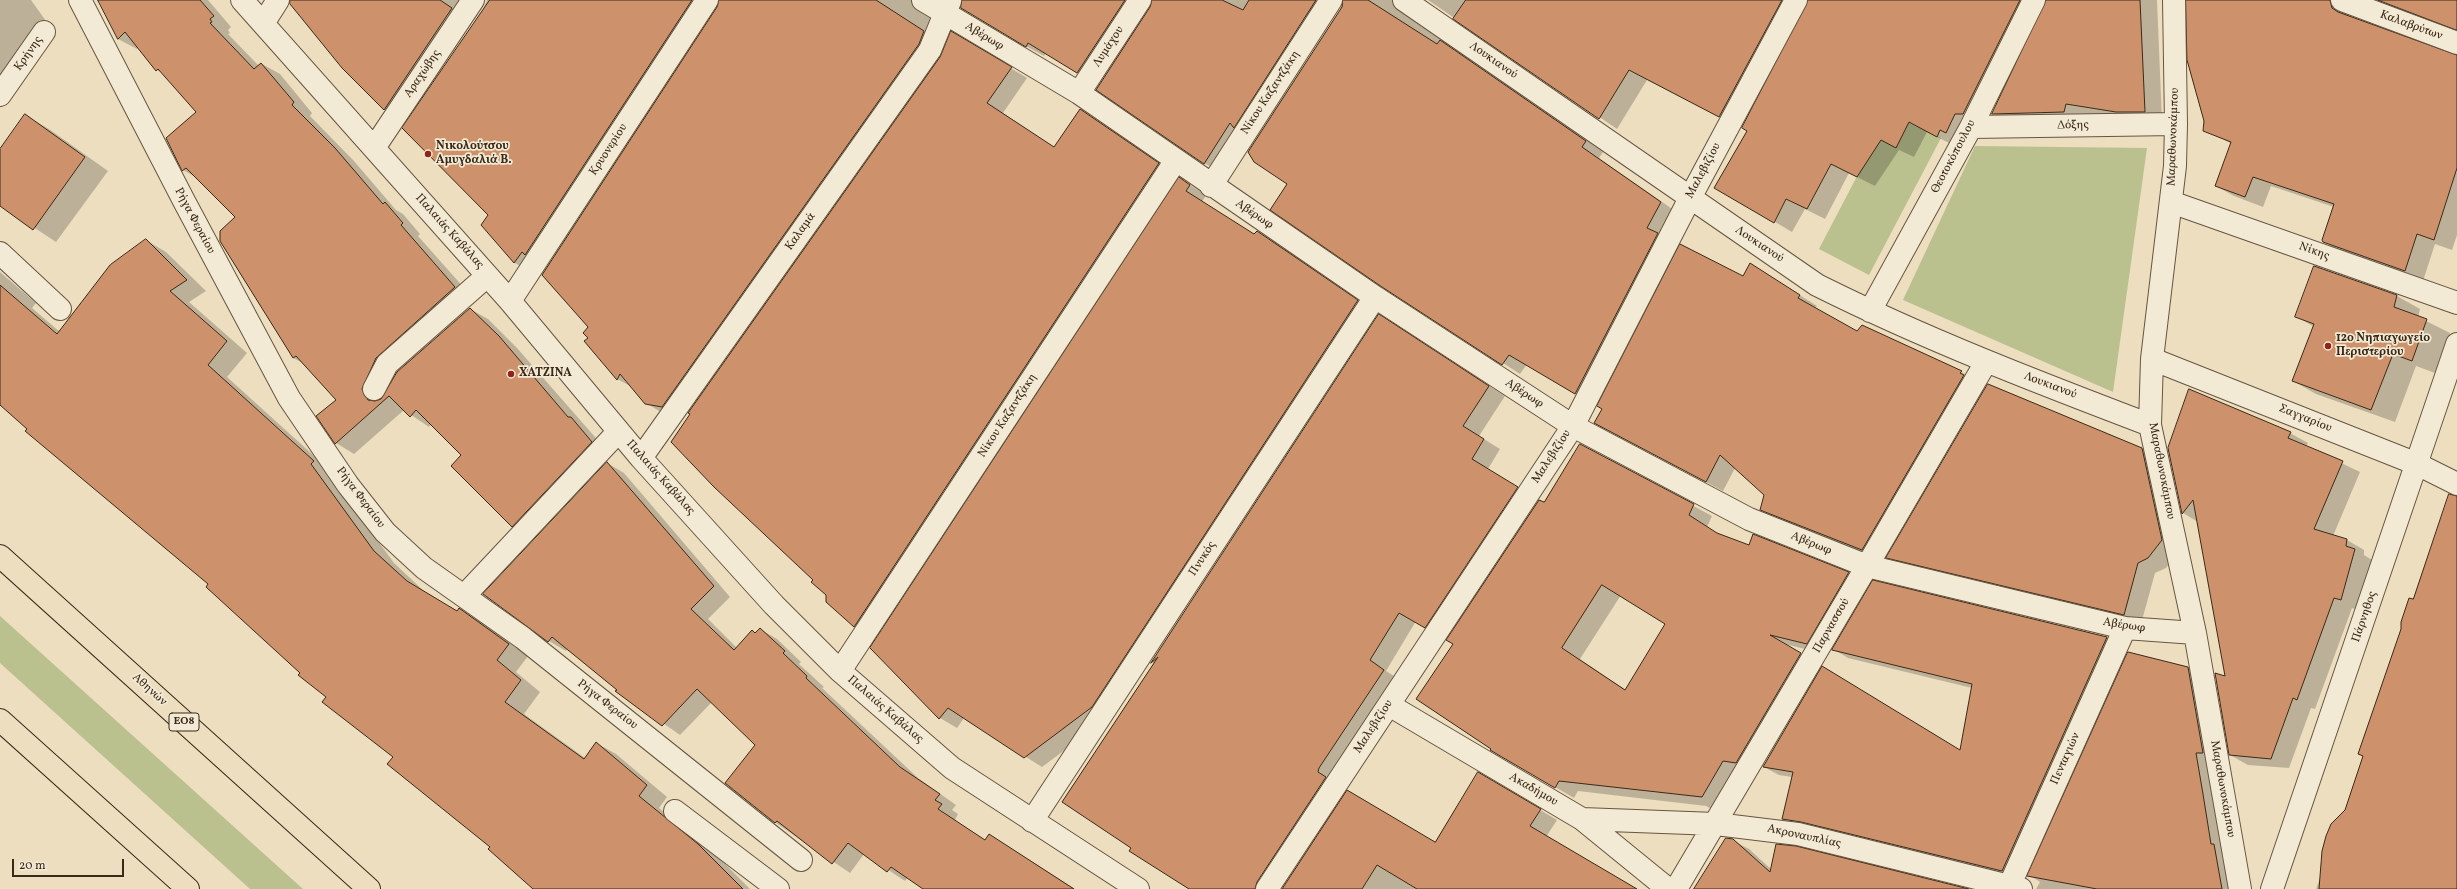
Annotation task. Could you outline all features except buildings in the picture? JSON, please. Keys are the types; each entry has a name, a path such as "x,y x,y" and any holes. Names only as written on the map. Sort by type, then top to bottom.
{"highway":[{"name":"Αθηνών","path":"0,556 369,889"},
{"path":"0,720 188,889"}],"street":[{"name":"Ρήγα Φεραίου","path":"80,0 184,201 289,398 348,485 384,532 424,568 523,638 801,860"},
{"name":"Παλαιάς Καβάλας","path":"242,0 264,22 510,301 641,458 774,605 840,671 952,768 1138,889"},
{"path":"264,22 278,0"},
{"name":"Αραχώβης","path":"374,148 473,0"},
{"name":"Κρυονερίου","path":"510,301 707,0"},
{"name":"Αβέρωφ","path":"923,0 949,7 1079,93 1211,186 1375,297 1573,426 1749,519 1867,566 2125,628 2194,633"},
{"name":"Λυμάχου","path":"1079,93 1140,0"},
{"name":"Νίκου Καζαντζάκη","path":"1211,186 1331,0"},
{"name":"Λουκιανού","path":"1404,0 1817,285 1870,311 1986,362 2150,425"},
{"name":"Μαλεβιζίου","path":"1267,889 1573,426 1690,198 1796,0"},
{"name":"Θεοτοκόπουλου","path":"1870,311 1970,127 2034,0"},
{"name":"Μαραθωνοκάμπου","path":"2174,0 2176,124 2171,202 2152,359 2150,425 2194,633 2240,889"},
{"name":"Καλαβρύτων","path":"2342,0 2457,43"},
{"name":"Καλαμά","path":"641,458 930,50 949,7"},
{"name":"Κρήνης","path":"0,95 44,32"},
{"name":"Δόξης","path":"1970,127 2176,124"},
{"name":"Νίκου Καζαντζάκη","path":"840,671 1176,160"},
{"name":"Νίκης","path":"2171,202 2457,303"},
{"path":"0,253 60,309"},
{"path":"374,389 387,364 487,276"},
{"name":"Πνυκός","path":"1032,821 1375,297"},
{"name":"Πάρνηθος","path":"2272,889 2457,344"},
{"name":"Σαγγαρίου","path":"2152,359 2417,464 2457,484"},
{"name":"Παρνασσού","path":"1676,889 1716,824 1986,362"},
{"path":"464,596 618,432"},
{"name":"Πενταγιών","path":"2013,888 2125,628"},
{"name":"Ακαδήμου","path":"1389,705 1582,819 1668,889"},
{"path":"675,811 778,889"},
{"name":"Ακροναυπλίας","path":"1582,819 1716,824 1798,834 2013,888"}],"green space":[{"path":"1890,113 1941,138 1869,275 1819,249"},
{"path":"1975,146 2147,148 2113,392 1903,300"},
{"path":"0,616 303,889 250,889 0,663"}],"place":[{"name":"Νικολούτσου Αμυγδαλιά Β.","path":"428,154"},
{"name":"12ο Νηπιαγωγείο Περιστερίου","path":"2328,346"},
{"name":"ΧΑΤΖΙΝΑ","path":"511,374"}]}
